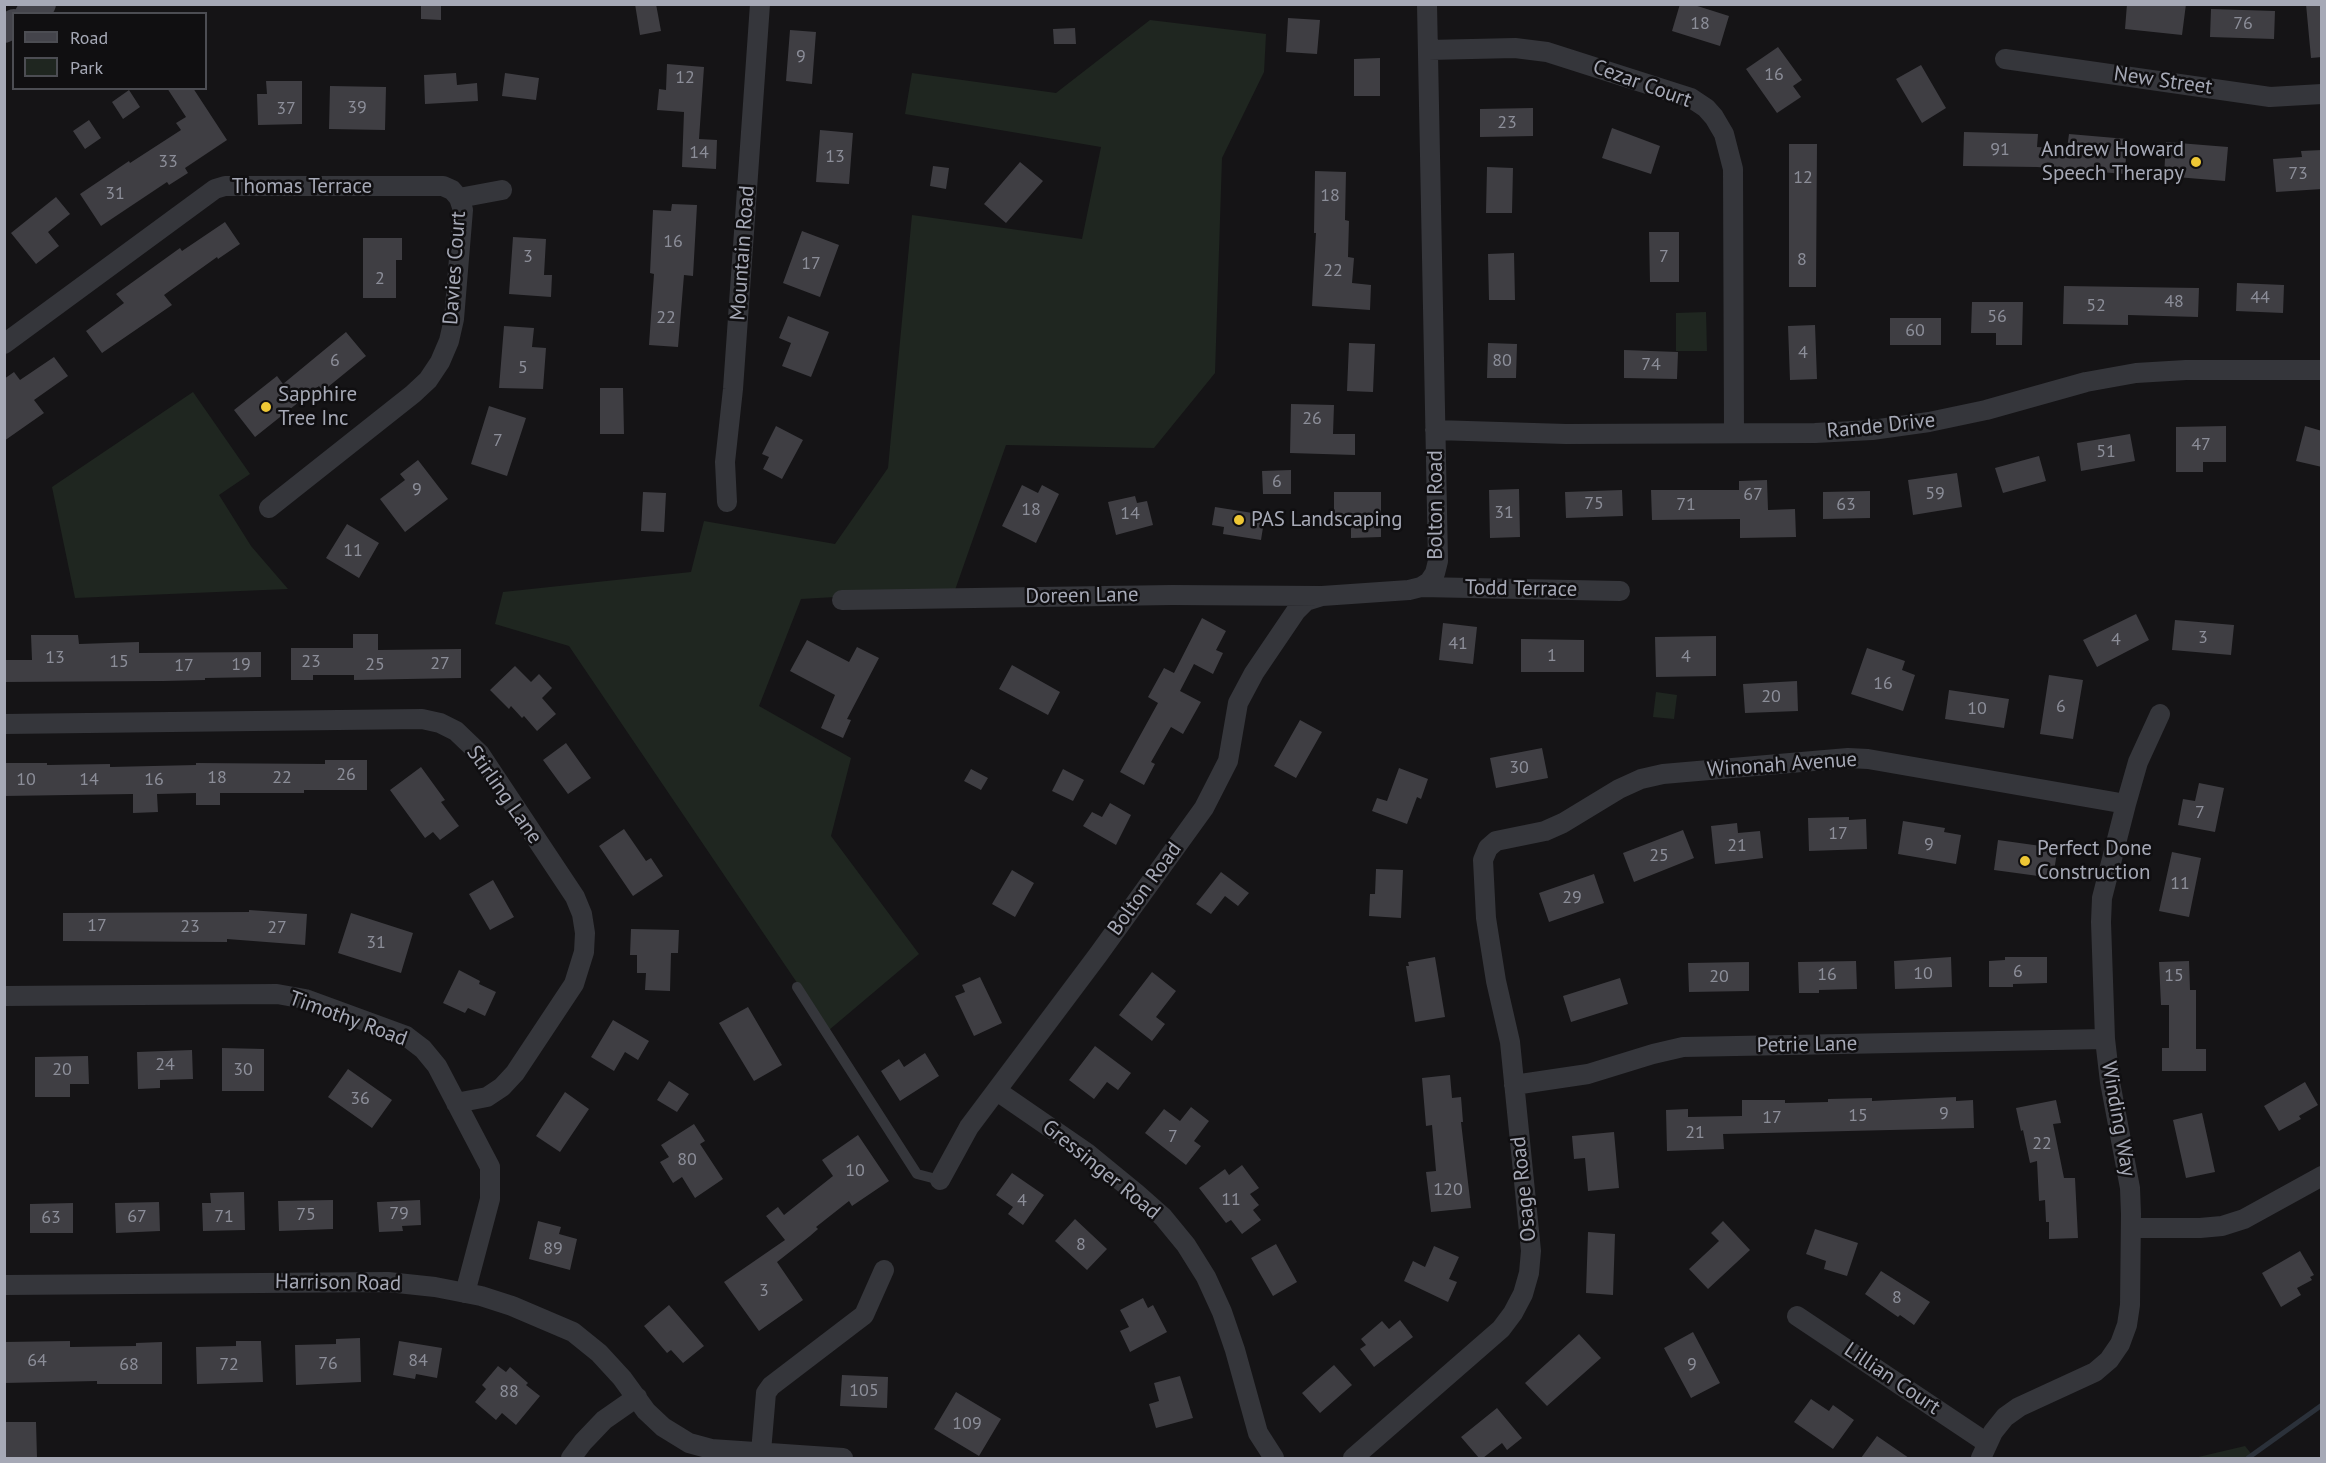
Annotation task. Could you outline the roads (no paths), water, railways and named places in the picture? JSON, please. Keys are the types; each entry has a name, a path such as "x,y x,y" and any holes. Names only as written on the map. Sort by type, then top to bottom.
{"street":[{"name":"Mountain Road","path":"727,502 725,462 733,389 760,4"},
{"name":"Bolton Road","path":"940,1180 969,1127 1203,808 1228,761 1238,703 1254,673 1296,611 1306,602 1322,596 1409,591 1429,582 1435,573 1438,561 1427,4"},
{"name":"Cezar Court","path":"1428,50 1515,48 1546,52 1691,98 1706,108 1714,117 1724,134 1733,169 1734,433"},
{"name":"New Street","path":"2006,59 2270,97 2322,94"},
{"name":"Thomas Terrace","path":"4,344 216,189 225,186 443,186 452,190 459,198"},
{"path":"459,198 502,190"},
{"name":"Davies Court","path":"269,508 413,394 428,380 440,362 449,341 454,319 463,210 459,198"},
{"name":"Rande Drive","path":"1435,430 1566,434 1849,431 1929,422 1986,410 2086,382 2136,374 2186,370 2322,370"},
{"name":"Todd Terrace","path":"1421,587 1620,591"},
{"name":"Doreen Lane","path":"842,600 1172,595 1322,596"},
{"name":"Winding Way","path":"1984,1450 2005,1417 2019,1407 2095,1372 2114,1352 2127,1325 2130,1305 2130,1188 2110,1082 2105,1040 2102,898 2138,762 2160,714"},
{"name":"Stirling Lane","path":"4,724 422,719 440,723 456,731 480,754 575,897 582,914 585,933 584,952 574,984 515,1073 502,1087 488,1097 456,1103"},
{"name":"Winonah Avenue","path":"1488,848 1496,841 1545,831 1563,823 1619,789 1641,779 1663,774 1848,758 1868,759 2126,804"},
{"name":"Osage Road","path":"1353,1458 1501,1329 1523,1294 1529,1273 1531,1251 1510,1042 1496,981 1486,918 1483,860 1488,848"},
{"name":"Timothy Road","path":"4,996 277,994 305,999 406,1036 423,1049 437,1066 490,1167 490,1199 465,1293"},
{"name":"Petrie Lane","path":"1514,1085 1588,1074 1683,1047 2105,1040"},
{"name":"Gressinger Road","path":"997,1091 1087,1153 1129,1187 1163,1217 1186,1245 1206,1277 1222,1312 1258,1433 1274,1458"},
{"path":"2131,1228 2222,1226 2244,1219 2322,1176"},
{"path":"843,1458 761,1452 766,1393 771,1386 864,1315 884,1270"},
{"name":"Harrison Road","path":"4,1285 388,1282 465,1293 512,1306 573,1332 599,1353 622,1378 646,1411 676,1436 689,1443 711,1449 761,1452"},
{"name":"Lillian Court","path":"1797,1316 1984,1450"},
{"path":"571,1458 604,1420 636,1397"}],"lane":[{"path":"796,987 917,1174 940,1180"}],"waterway":[{"path":"2248,1458 2322,1405"}],"place":[{"name":"Andrew Howard Speech Therapy","path":"2196,162"},
{"name":"Sapphire Tree Inc","path":"266,407"},
{"name":"PAS Landscaping","path":"1239,520"},
{"name":"Perfect Done Construction","path":"2025,861"}]}
